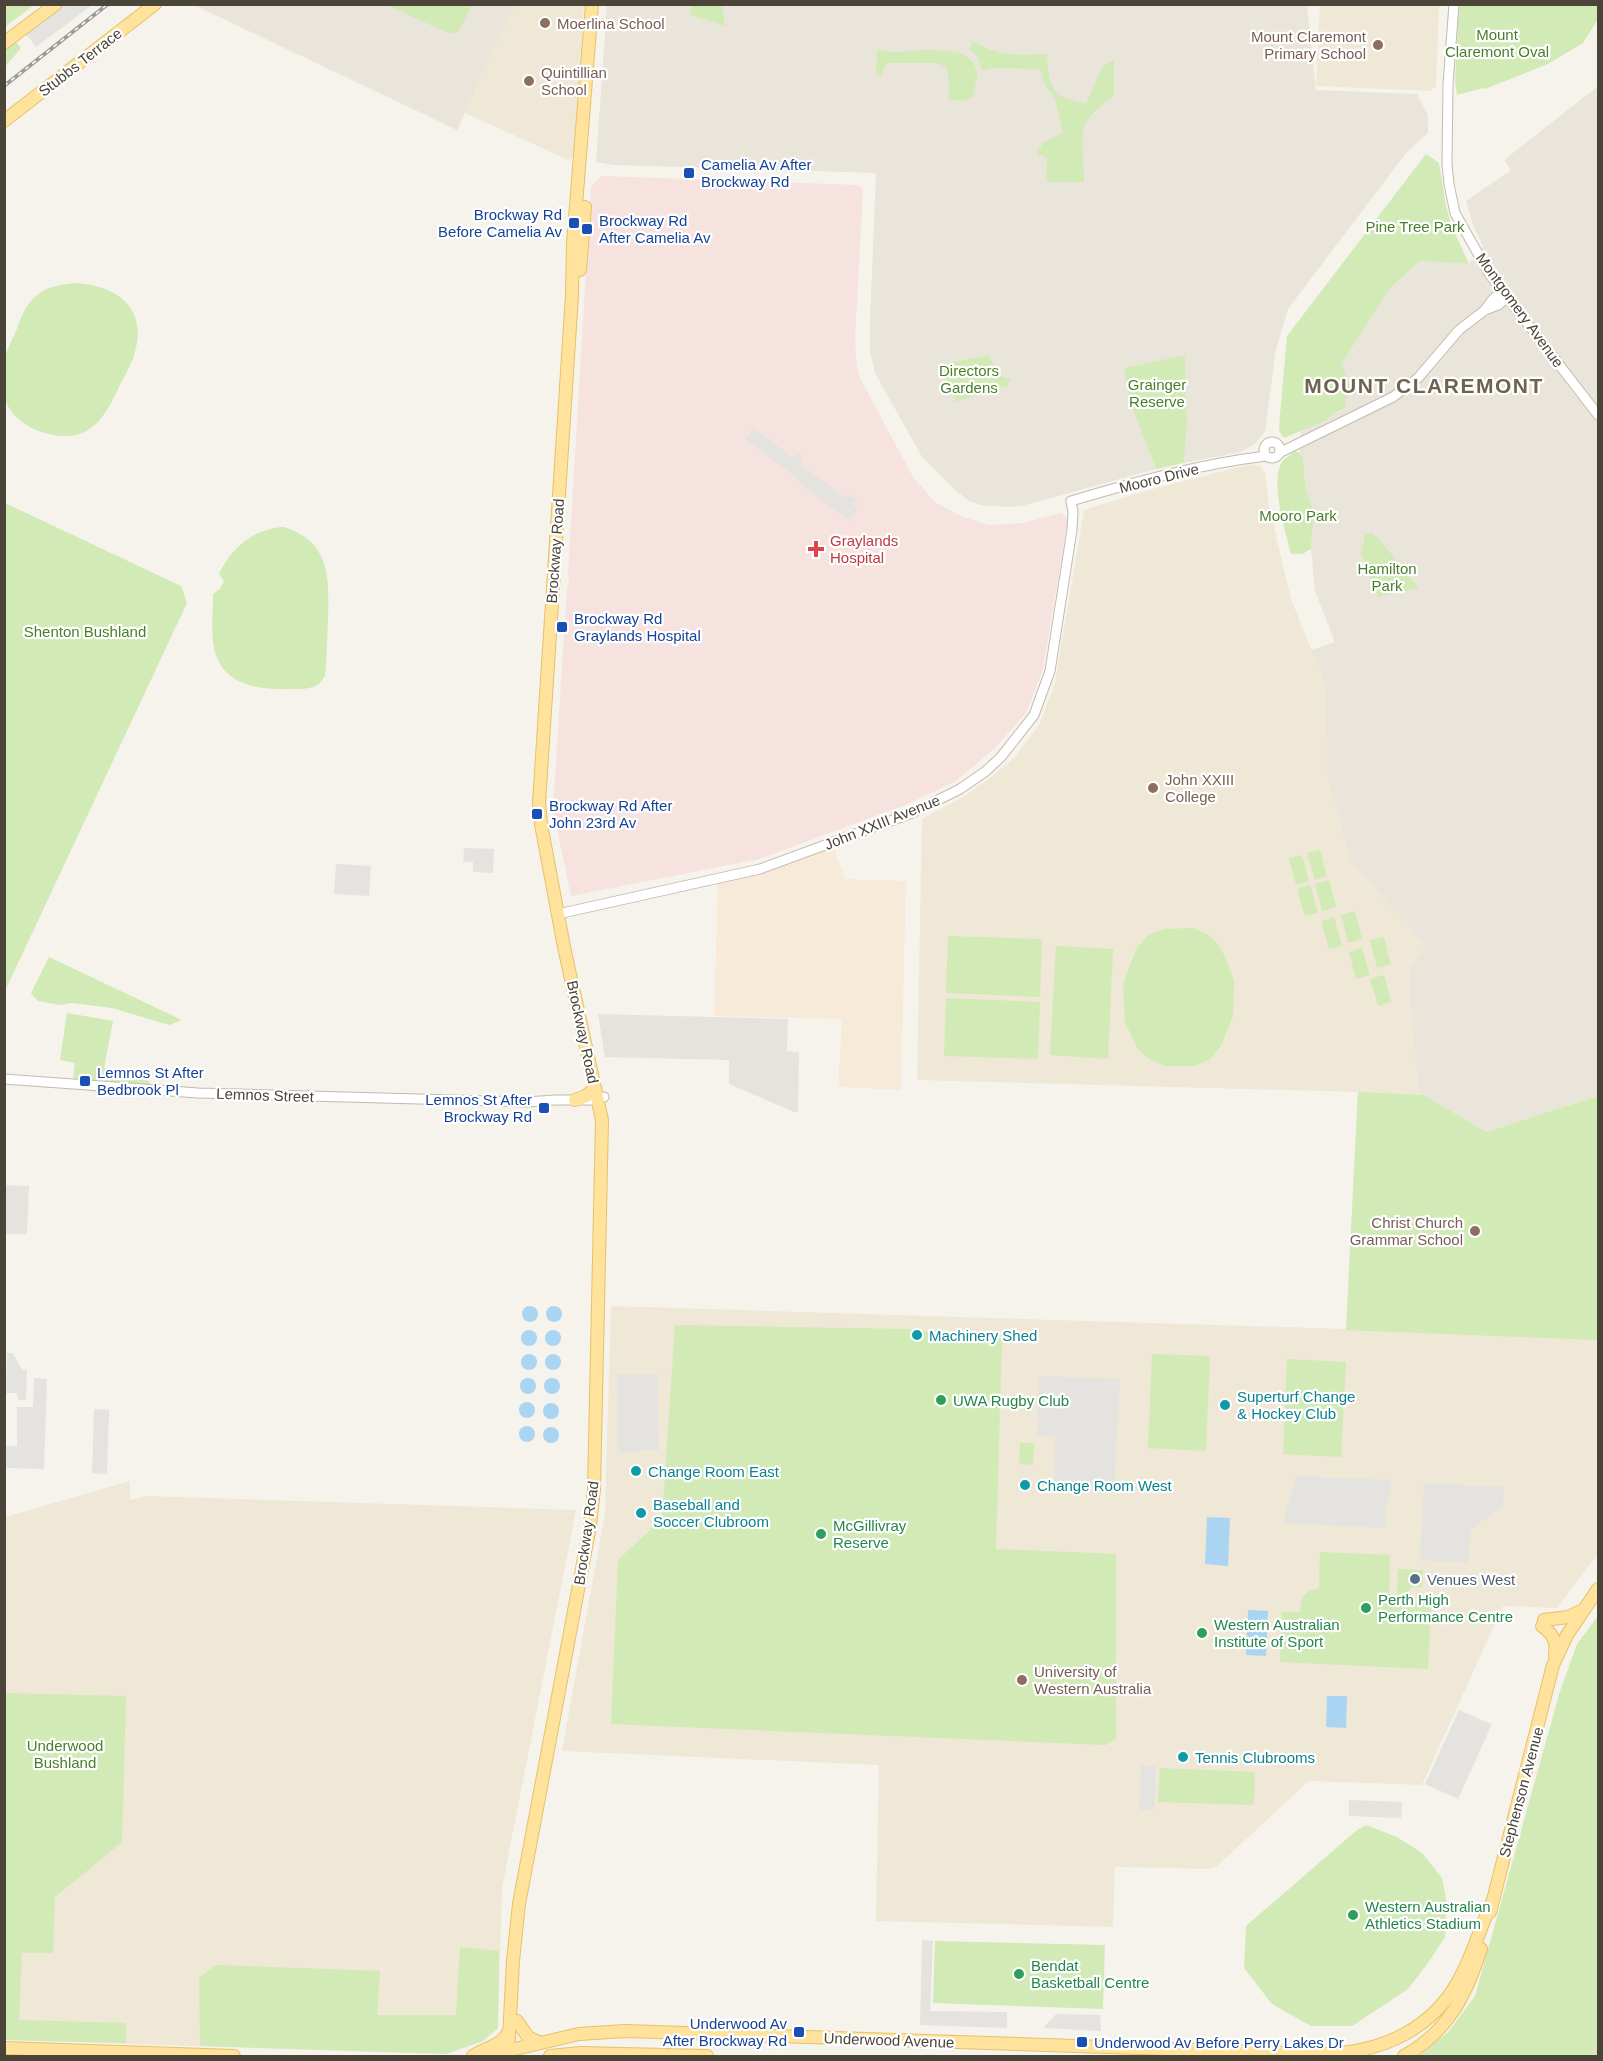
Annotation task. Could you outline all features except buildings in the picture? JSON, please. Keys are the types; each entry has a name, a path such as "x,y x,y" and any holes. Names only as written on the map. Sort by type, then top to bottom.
{"main road":[{"path":"4,35 45,4"},
{"path":"4,43 56,4"},
{"name":"Stubbs Terrace","path":"4,112 145,4"},
{"name":"Stubbs Terrace","path":"4,121 155,4"},
{"name":"Brockway Road","path":"512,2053 525,1893 598,1510 608,1134 539,812 572,295 573,243 592,4"},
{"name":"Brockway Road","path":"562,913 548,829 545,793 598,4"},
{"path":"575,1100 585,1096 600,1098"},
{"name":"Stephenson Avenue","path":"1407,2056 1440,2029 1463,1997 1486,1933 1491,1904 1551,1680 1553,1665 1567,1635 1599,1589"},
{"name":"Stephenson Avenue","path":"1551,1680 1599,1602"},
{"path":"1553,1665 1555,1641 1543,1623 1568,1617 1584,1610"},
{"name":"Stephenson Avenue","path":"1399,2038 1427,2019 1454,1989 1491,1904"},
{"path":"473,2056 500,2044 513,2026 540,2043"},
{"path":"610,2054 611,2031"},
{"name":"Underwood Avenue","path":"485,2056 512,2053 540,2043 579,2034 611,2031 1053,2051 1238,2054 1343,2054 1366,2050 1399,2038"},
{"path":"4,2048 234,2056"},
{"path":"550,2056 567,2054 707,2056"}],"street":[{"name":"Montgomery Avenue","path":"1446,84 1447,4"},
{"name":"Montgomery Avenue","path":"1454,4 1442,135 1443,152 1455,213 1480,259 1599,415"},
{"name":"Mooro Drive","path":"1265,451 1270,459 1275,458 1280,448 1382,404 1406,388 1452,338 1485,310 1498,306 1506,294"},
{"name":"Mooro Drive","path":"1071,501 1165,475 1247,457 1265,451 1272,442 1280,448"},
{"name":"John XXIII Avenue","path":"562,913 760,869 912,813 960,789 986,771 1001,757 1034,715 1050,670 1072,530 1074,512 1071,501"},
{"name":"Lemnos Street","path":"4,1079 198,1094 526,1102 577,1106 600,1098"},
{"name":"Lemnos Street","path":"526,1102 575,1100"},
{"path":"1399,2038 1407,2056"}],"shaded area":[{"path":"65,5 92,5 36,47 26,34"},
{"path":"194,5 515,5 457,130"},
{"name":"Quintillian School","path":"515,5 584,5 574,157 568,160 465,113"},
{"path":"607,5 1307,5 1316,90 1417,94 1428,115 1428,133 1406,153 1288,309 1276,349 1265,431 1255,444 1240,452 1184,463 1187,424 1185,356 1125,368 1130,402 1156,469 1025,505 1009,507 980,505 969,501 955,490 922,457 875,373 870,352 870,319 876,173 614,165 596,162"},
{"name":"Mount Claremont Primary School","path":"1320,5 1439,5 1436,86 1430,91 1316,86"},
{"path":"1598,86 1598,1096 1486,1132 1424,1095 1418,1094 1410,1006 1410,966 1426,946 1350,861 1327,777 1325,684 1311,650 1335,642 1315,591 1311,549 1314,512 1306,490 1303,458 1300,453 1301,431 1325,421 1345,407 1341,365 1390,288 1420,261 1469,264 1483,247 1466,201 1511,170 1504,160"},
{"name":"Graylands Hospital","path":"602,176 859,185 863,190 855,340 857,366 861,380 913,477 935,502 963,517 989,525 1023,523 1061,513 1068,519 1043,669 1026,713 995,748 956,781 908,804 759,859 571,896 553,810 569,584 591,186"},
{"path":"754,428 792,457 799,453 804,460 800,464 846,498 849,495 857,500 853,505 858,509 850,521 798,483 799,480 745,439"},
{"name":"University of Western Australia","path":"1251,464 1260,466 1265,473 1269,506 1291,599 1325,684 1327,777 1350,861 1426,946 1410,966 1410,1006 1418,1094 1424,1095 1486,1132 1598,1096 1598,1554 1557,1608 1503,1606 1422,1785 1309,1781 1217,1866 1209,1869 1115,1867 1113,1927 876,1921 879,1765 562,1751 605,1513 611,1306 1346,1329 1358,1092 917,1080 922,819 963,797 990,778 1014,758 1039,725 1055,683 1084,510 1149,490"},
{"path":"833,846 845,879 906,881 901,1090 838,1087 842,1019 714,1016 718,881"},
{"path":"464,848 494,849 493,873 473,872 473,862 463,862"},
{"path":"336,864 371,866 369,896 334,894"},
{"path":"598,1014 788,1019 787,1051 799,1052 798,1112 729,1084 729,1060 605,1057"},
{"path":"5,1185 29,1186 27,1234 5,1234"},
{"path":"7,1353 13,1353 22,1370 27,1370 26,1400 18,1400 17,1393 6,1393"},
{"path":"657,1374 659,1450 618,1452 617,1375"},
{"path":"1039,1376 1120,1379 1114,1493 1054,1490 1055,1437 1037,1436"},
{"path":"34,1378 47,1379 44,1469 5,1468 5,1446 17,1446 17,1407 33,1407"},
{"path":"94,1409 109,1410 107,1474 92,1473"},
{"path":"1296,1476 1391,1480 1385,1528 1283,1523"},
{"path":"130,1481 130,1500 148,1496 576,1510 502,1888 498,2028 483,2041 446,2054 5,2040 5,1517"},
{"path":"1424,1483 1504,1487 1503,1506 1470,1530 1469,1563 1420,1560"},
{"path":"1459,1710 1492,1724 1458,1799 1425,1784"},
{"path":"1141,1765 1156,1766 1154,1811 1139,1810"},
{"path":"1349,1800 1402,1802 1401,1818 1349,1816"},
{"path":"922,1940 933,1941 930,2011 1007,2012 1007,2028 920,2025"},
{"path":"1056,2014 1100,2015 1101,2031 1043,2028"}],"green space":[{"path":"5,5 34,5 5,27"},
{"path":"387,5 472,5 458,32 450,34"},
{"path":"691,5 722,5 725,26 690,15"},
{"name":"Mount Claremont Oval","path":"1459,5 1598,5 1598,19 1583,43 1548,64 1485,89 1457,95 1455,82"},
{"path":"15,41 21,48 5,67 4,51"},
{"path":"973,41 1000,52 1018,55 1047,54 1053,88 1067,99 1086,104 1102,67 1114,60 1114,95 1093,113 1084,126 1082,141 1084,182 1046,182 1047,158 1038,154 1037,148 1041,147 1042,143 1063,133 1055,99 1044,83 1040,69 991,68 982,71 977,56 969,49"},
{"path":"877,49 896,52 943,50 956,52 966,57 974,63 977,73 973,97 964,101 948,100 947,68 938,63 887,63 881,75 876,75"},
{"name":"Pine Tree Park","path":"1426,154 1439,163 1452,227 1469,264 1420,261 1390,288 1341,365 1354,394 1345,398 1346,407 1325,421 1284,438 1279,431 1287,336"},
{"path":"74,283 104,289 117,295 126,303 137,325 138,340 131,363 102,418 87,431 78,435 58,436 30,427 14,415 8,407 4,394 4,361 26,308 32,300 49,288"},
{"name":"Directors Gardens","path":"988,355 1000,376 1011,379 1007,387 956,402 939,365"},
{"name":"Grainger Reserve","path":"1185,355 1187,424 1184,463 1156,469 1130,402 1124,368"},
{"name":"Mooro Park","path":"1295,451 1303,458 1306,490 1314,512 1311,549 1302,554 1291,554 1277,483 1281,464"},
{"name":"Shenton Bushland","path":"5,503 181,586 187,603 5,991"},
{"path":"284,527 311,542 319,552 327,576 325,676 317,685 307,688 262,688 242,682 225,671 214,647 213,594 220,589 224,581 219,574 224,565 237,548 254,535 273,528"},
{"name":"Hamilton Park","path":"1372,533 1419,588 1378,597 1361,553 1365,534"},
{"path":"1320,850 1327,876 1315,880 1307,853"},
{"path":"1302,855 1309,881 1296,885 1289,858"},
{"path":"1329,880 1336,907 1322,911 1315,884"},
{"path":"1310,885 1318,913 1305,916 1297,889"},
{"path":"1355,911 1362,939 1348,943 1341,915"},
{"path":"1334,917 1342,946 1329,949 1321,921"},
{"path":"1193,928 1209,935 1220,947 1225,957 1234,981 1233,1015 1221,1046 1210,1059 1195,1066 1165,1066 1149,1059 1137,1048 1125,1022 1123,985 1136,949 1148,935 1164,929"},
{"path":"948,936 1042,939 1040,997 946,993"},
{"path":"1384,937 1391,964 1377,968 1370,940"},
{"path":"1056,946 1113,949 1108,1059 1050,1055"},
{"path":"1362,948 1370,975 1356,979 1349,952"},
{"path":"49,957 182,1020 169,1025 112,1008 71,1003 61,1005 38,1001 31,993"},
{"path":"1384,975 1391,1002 1378,1006 1370,979"},
{"path":"946,998 1040,1002 1038,1059 944,1056"},
{"path":"67,1013 113,1021 104,1068 149,1081 150,1086 86,1081 85,1078 73,1080 75,1063 60,1060"},
{"name":"Christ Church Grammar School","path":"1358,1092 1424,1095 1486,1132 1598,1096 1598,1340 1346,1330"},
{"name":"McGillivray Reserve","path":"675,1325 904,1329 1002,1339 996,1549 1116,1554 1116,1739 1106,1745 611,1724 618,1560 662,1519"},
{"path":"1152,1354 1210,1356 1206,1451 1148,1448"},
{"path":"1287,1359 1346,1362 1341,1457 1283,1454"},
{"name":"UWA Rugby Club","path":"1020,1443 1034,1443 1033,1465 1019,1464"},
{"name":"Perth High Performance Centre","path":"1320,1552 1390,1555 1389,1594 1397,1594 1398,1569 1423,1570 1422,1588 1412,1587 1407,1593 1416,1604 1431,1605 1428,1669 1280,1662 1282,1612 1300,1612 1306,1593 1319,1588"},
{"path":"1598,1616 1598,2056 1419,2056 1449,2031 1475,1996 1560,1691 1577,1644"},
{"name":"Underwood Bushland","path":"5,1693 126,1696 122,1842 55,1897 53,1953 22,1953 19,2020 126,2023 126,2043 5,2040"},
{"path":"1160,1768 1255,1772 1254,1805 1158,1802"},
{"name":"Western Australian Athletics Stadium","path":"1366,1825 1397,1837 1422,1853 1442,1878 1447,1904 1445,1937 1408,1989 1352,2026 1311,2026 1272,2004 1244,1968 1246,1926 1357,1830"},
{"name":"Bendat Basketball Centre","path":"935,1941 1105,1945 1103,2009 933,2003"},
{"path":"460,1947 499,1951 498,2028 483,2041 446,2054 200,2046 199,1977 217,1965 380,1971 377,2015 456,2015"}],"water":[{"path":"530,1306 536,1308 538,1314 536,1320 530,1322 524,1320 522,1314 524,1308"},
{"path":"554,1306 560,1308 562,1314 560,1320 554,1322 548,1320 546,1314 548,1308"},
{"path":"529,1330 535,1332 537,1338 535,1344 529,1346 523,1344 521,1338 523,1332"},
{"path":"553,1330 559,1332 561,1338 559,1344 553,1346 547,1344 545,1338 547,1332"},
{"path":"529,1354 535,1356 537,1362 535,1368 529,1370 523,1368 521,1362 523,1356"},
{"path":"553,1354 559,1356 561,1362 559,1368 553,1370 547,1368 545,1362 547,1356"},
{"path":"528,1378 534,1380 536,1386 534,1392 528,1394 522,1392 520,1386 522,1380"},
{"path":"552,1378 558,1380 560,1386 558,1392 552,1394 546,1392 544,1386 546,1380"},
{"path":"527,1402 533,1404 535,1410 533,1416 527,1418 521,1416 519,1410 521,1404"},
{"path":"551,1403 557,1405 559,1411 557,1417 551,1419 545,1417 543,1411 545,1405"},
{"path":"527,1426 533,1428 535,1434 533,1440 527,1442 521,1440 519,1434 521,1428"},
{"path":"551,1427 557,1429 559,1435 557,1441 551,1443 545,1441 543,1435 545,1429"},
{"path":"1207,1517 1230,1518 1228,1566 1205,1564"},
{"path":"1248,1610 1268,1611 1266,1656 1246,1655"},
{"path":"1327,1696 1347,1696 1346,1728 1326,1727"}],"railway":[{"path":"4,86 108,4"}],"place":[{"name":"Moerlina School","path":"545,23"},
{"name":"Mount Claremont Primary School","path":"1378,45"},
{"name":"Quintillian School","path":"529,81"},
{"name":"Camelia Av After Brockway Rd","path":"689,173"},
{"name":"Brockway Rd Before Camelia Av","path":"574,223"},
{"name":"Brockway Rd After Camelia Av","path":"587,229"},
{"name":"Graylands Hospital","path":"816,549"},
{"name":"Brockway Rd Graylands Hospital","path":"562,627"},
{"name":"John XXIII College","path":"1153,788"},
{"name":"Brockway Rd After John 23rd Av","path":"537,814"},
{"name":"Lemnos St After Bedbrook Pl","path":"85,1081"},
{"name":"Lemnos St After Brockway Rd","path":"544,1108"},
{"name":"Christ Church Grammar School","path":"1475,1231"},
{"name":"Machinery Shed","path":"917,1335"},
{"name":"UWA Rugby Club","path":"941,1400"},
{"name":"Superturf Change & Hockey Club","path":"1225,1405"},
{"name":"Change Room East","path":"636,1471"},
{"name":"Change Room West","path":"1025,1485"},
{"name":"Baseball and Soccer Clubroom","path":"641,1513"},
{"name":"McGillivray Reserve","path":"821,1534"},
{"name":"Venues West","path":"1415,1579"},
{"name":"Perth High Performance Centre","path":"1366,1608"},
{"name":"Western Australian Institute of Sport","path":"1202,1633"},
{"name":"University of Western Australia","path":"1022,1680"},
{"name":"Tennis Clubrooms","path":"1183,1757"},
{"name":"Western Australian Athletics Stadium","path":"1353,1915"},
{"name":"Bendat Basketball Centre","path":"1019,1974"},
{"name":"Underwood Av After Brockway Rd","path":"799,2032"},
{"name":"Underwood Av Before Perry Lakes Dr","path":"1082,2042"}],"district":[{"name":"MOUNT CLAREMONT","path":"1424,385"}]}
